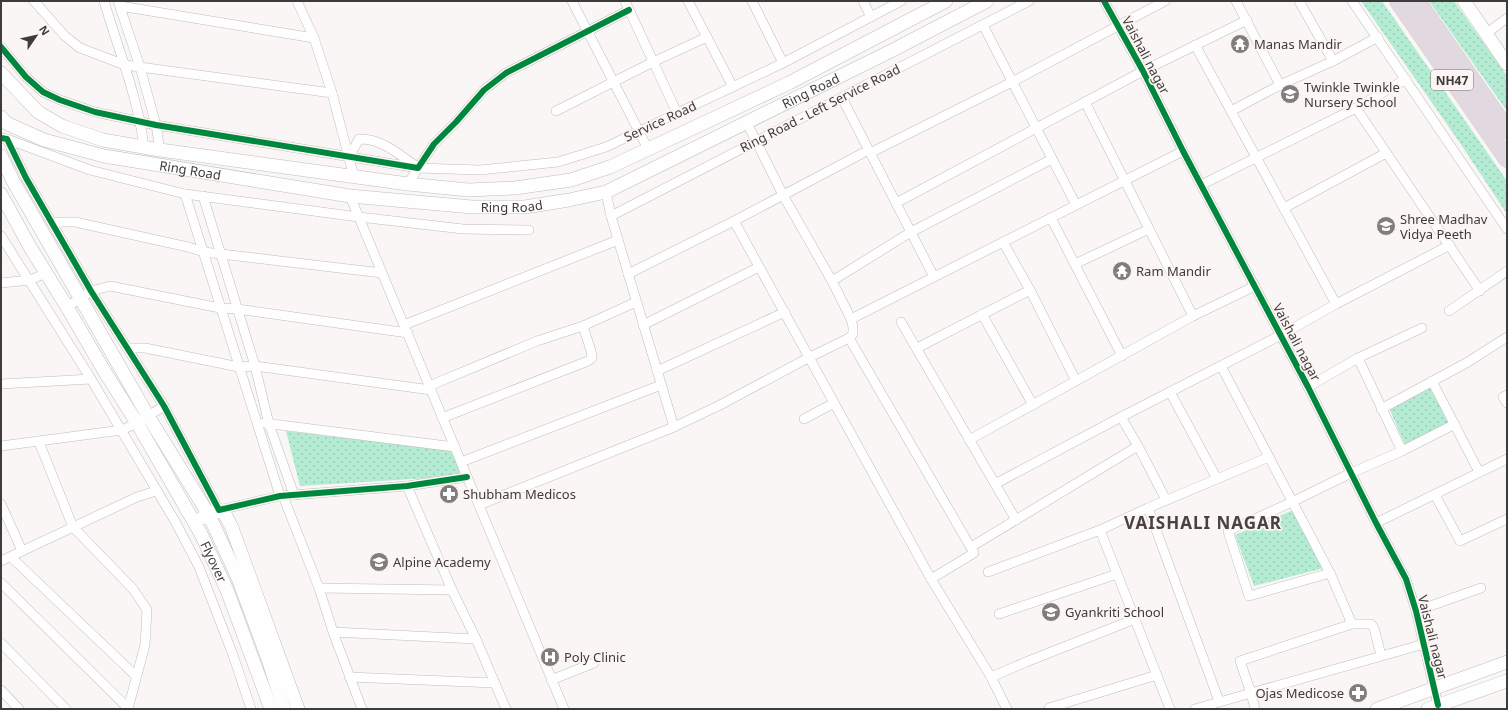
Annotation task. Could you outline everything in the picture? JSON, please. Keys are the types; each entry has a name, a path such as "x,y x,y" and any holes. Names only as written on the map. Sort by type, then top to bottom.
{"highway":[{"name":"NH47","path":"1398,1 1507,159"},
{"path":"1417,1 1507,130"}],"main road":[{"name":"Ring Road","path":"1,73 38,112 62,126 103,140 160,150 408,184 468,190 514,188 572,180 610,167 789,83 946,1"},
{"name":"Ring Road","path":"1,117 6,123 44,140 104,156 350,196 472,207 526,207 606,192 893,50 987,1"},
{"path":"1464,1 1507,64"},
{"path":"1,156 13,181 86,294 142,419"},
{"path":"406,202 408,184"},
{"path":"1,194 30,247 103,369 214,512 226,516 232,528 298,709"},
{"name":"Flyover","path":"142,419 202,536 227,590 271,709"},
{"path":"194,522 214,512"},
{"name":"Flyover","path":"214,512 268,659 284,709"},
{"path":"1377,709 1507,662"},
{"path":"1433,707 1507,681"}],"street":[{"path":"34,1 65,36 80,48 125,65 332,93"},
{"path":"104,1 125,65 140,122 144,147"},
{"path":"297,1 314,38 332,93 354,177"},
{"path":"572,1 648,149"},
{"path":"625,1 677,113"},
{"path":"688,1 733,86"},
{"path":"863,1 871,17"},
{"name":"Service Road","path":"1,47 26,77 43,92 60,100 95,112 156,125 418,168 480,170 558,162 606,147 783,63 901,1"},
{"name":"Ring Road - Left Service Road","path":"611,216 1030,1"},
{"name":"Vaishali nagar","path":"1104,1 1143,71 1183,151 1281,335 1406,580 1416,611 1434,689 1433,707"},
{"path":"628,274 867,153 1012,82 1164,1"},
{"path":"1236,1 1280,85"},
{"path":"1299,1 1333,61"},
{"path":"1352,1 1378,37 1507,229"},
{"path":"754,2 783,63"},
{"path":"160,150 156,125 140,67 119,4 314,38"},
{"path":"408,184 434,144 484,90 506,73 629,10"},
{"path":"1487,33 1507,18"},
{"path":"896,203 1143,71 1247,20"},
{"path":"983,25 1076,205"},
{"path":"556,111 652,62 707,37"},
{"path":"1231,111 1280,85 1333,61 1378,37"},
{"path":"1195,45 1336,304"},
{"path":"1201,185 1356,108 1406,79"},
{"path":"842,98 867,153 896,203 934,277"},
{"path":"1085,102 1193,316"},
{"path":"1356,108 1480,291"},
{"path":"479,505 674,427 720,405 849,338 853,334 851,319 832,281 783,195 747,123"},
{"path":"4,138 90,170 185,194 463,229 529,230"},
{"path":"4,138 53,223 86,294 127,348 164,406 214,512 281,496 407,486 467,477"},
{"path":"349,157 359,139 367,139 393,149 418,168"},
{"path":"851,319 1183,151"},
{"path":"1284,208 1386,152"},
{"path":"832,281 911,232 1052,159"},
{"path":"606,192 611,216 674,427"},
{"path":"185,194 281,496 319,588 333,632 362,709"},
{"path":"203,196 255,366 269,424 294,495"},
{"path":"350,196 564,709"},
{"path":"1051,218 1122,356"},
{"path":"734,221 785,312 808,358 931,579 991,677 1006,709"},
{"path":"53,223 75,222 188,247 204,252 382,273"},
{"path":"1075,264 1149,229"},
{"path":"1,236 30,280 122,430 199,567 233,655 251,709"},
{"path":"67,307 86,294 110,286 220,308 406,329 618,240"},
{"path":"1003,242 1030,290 1076,381"},
{"path":"995,484 1450,245"},
{"path":"643,325 759,267"},
{"path":"1449,311 1507,271"},
{"path":"1,283 30,280 46,273"},
{"path":"970,440 1193,316 1255,286"},
{"path":"916,348 1030,290"},
{"path":"127,348 145,348 239,367 255,366 430,388 537,341 583,326 636,302"},
{"path":"657,371 785,312"},
{"path":"982,314 1033,405"},
{"path":"901,322 1016,520"},
{"path":"442,418 588,361 592,358 591,351 583,326"},
{"path":"1308,387 1358,358 1422,328"},
{"path":"1382,409 1468,362 1507,337"},
{"path":"849,338 974,553 931,579"},
{"path":"1358,358 1402,451"},
{"path":"1221,366 1330,573 1352,624"},
{"path":"1,384 91,379"},
{"path":"1432,381 1479,472"},
{"path":"461,462 662,385"},
{"path":"1170,392 1217,479"},
{"path":"1507,395 1503,397 1507,403"},
{"path":"804,419 834,403"},
{"path":"1,446 122,430 164,406"},
{"path":"1121,417 1166,500"},
{"path":"257,423 454,447"},
{"path":"1330,573 1249,596 1228,531 1351,473 1402,451 1455,424"},
{"path":"39,442 74,527 132,589 147,610 145,645 128,709"},
{"path":"971,547 1138,446"},
{"path":"988,572 1100,530 1166,500 1269,457"},
{"path":"1376,523 1507,459"},
{"path":"407,486 452,590 476,638 506,709"},
{"path":"1,561 137,497 156,490"},
{"path":"1435,495 1460,542 1507,519"},
{"path":"1,504 22,552"},
{"path":"1148,508 1219,701"},
{"path":"1100,530 1170,709"},
{"path":"187,545 202,536"},
{"path":"11,557 136,676"},
{"path":"999,614 1117,574"},
{"path":"1,583 128,709"},
{"path":"319,588 452,590"},
{"path":"1416,611 1481,588"},
{"path":"991,677 1135,618"},
{"path":"1255,709 1240,660 1352,624 1371,624 1374,628 1381,656"},
{"path":"333,632 476,638"},
{"path":"1,643 66,709"},
{"path":"1195,709 1424,644"},
{"path":"551,680 594,663"},
{"path":"1049,708 1157,675"},
{"path":"349,677 496,684"},
{"path":"1,690 19,709"}],"green space":[{"path":"1361,1 1382,1 1507,181 1507,214 1460,143"},
{"path":"1429,1 1454,1 1507,76 1507,111"},
{"path":"1429,387 1450,422 1405,445 1389,408"},
{"path":"286,431 454,451 460,474 428,478 300,486"},
{"path":"1293,510 1324,568 1254,586 1235,535"}],"cycle path":[{"path":"1104,1 1143,71 1183,151 1308,387 1376,523 1406,579 1416,611 1438,705"},
{"path":"1,47 26,77 43,92 60,100 95,112 156,125 418,168 434,144 484,90 506,73 629,10"},
{"path":"1,138 7,139 26,178 91,291 164,406 219,510 280,496 407,486 467,477"}],"place":[{"name":"Manas Mandir","path":"1240,44"},
{"name":"Twinkle Twinkle Nursery School","path":"1290,94"},
{"name":"Shree Madhav Vidya Peeth","path":"1386,226"},
{"name":"Ram Mandir","path":"1122,271"},
{"name":"Shubham Medicos","path":"449,494"},
{"name":"Alpine Academy","path":"379,562"},
{"name":"Gyankriti School","path":"1051,612"},
{"name":"Poly Clinic","path":"550,657"},
{"name":"Ojas Medicose","path":"1358,693"}],"district":[{"name":"VAISHALI NAGAR","path":"1203,522"}]}
